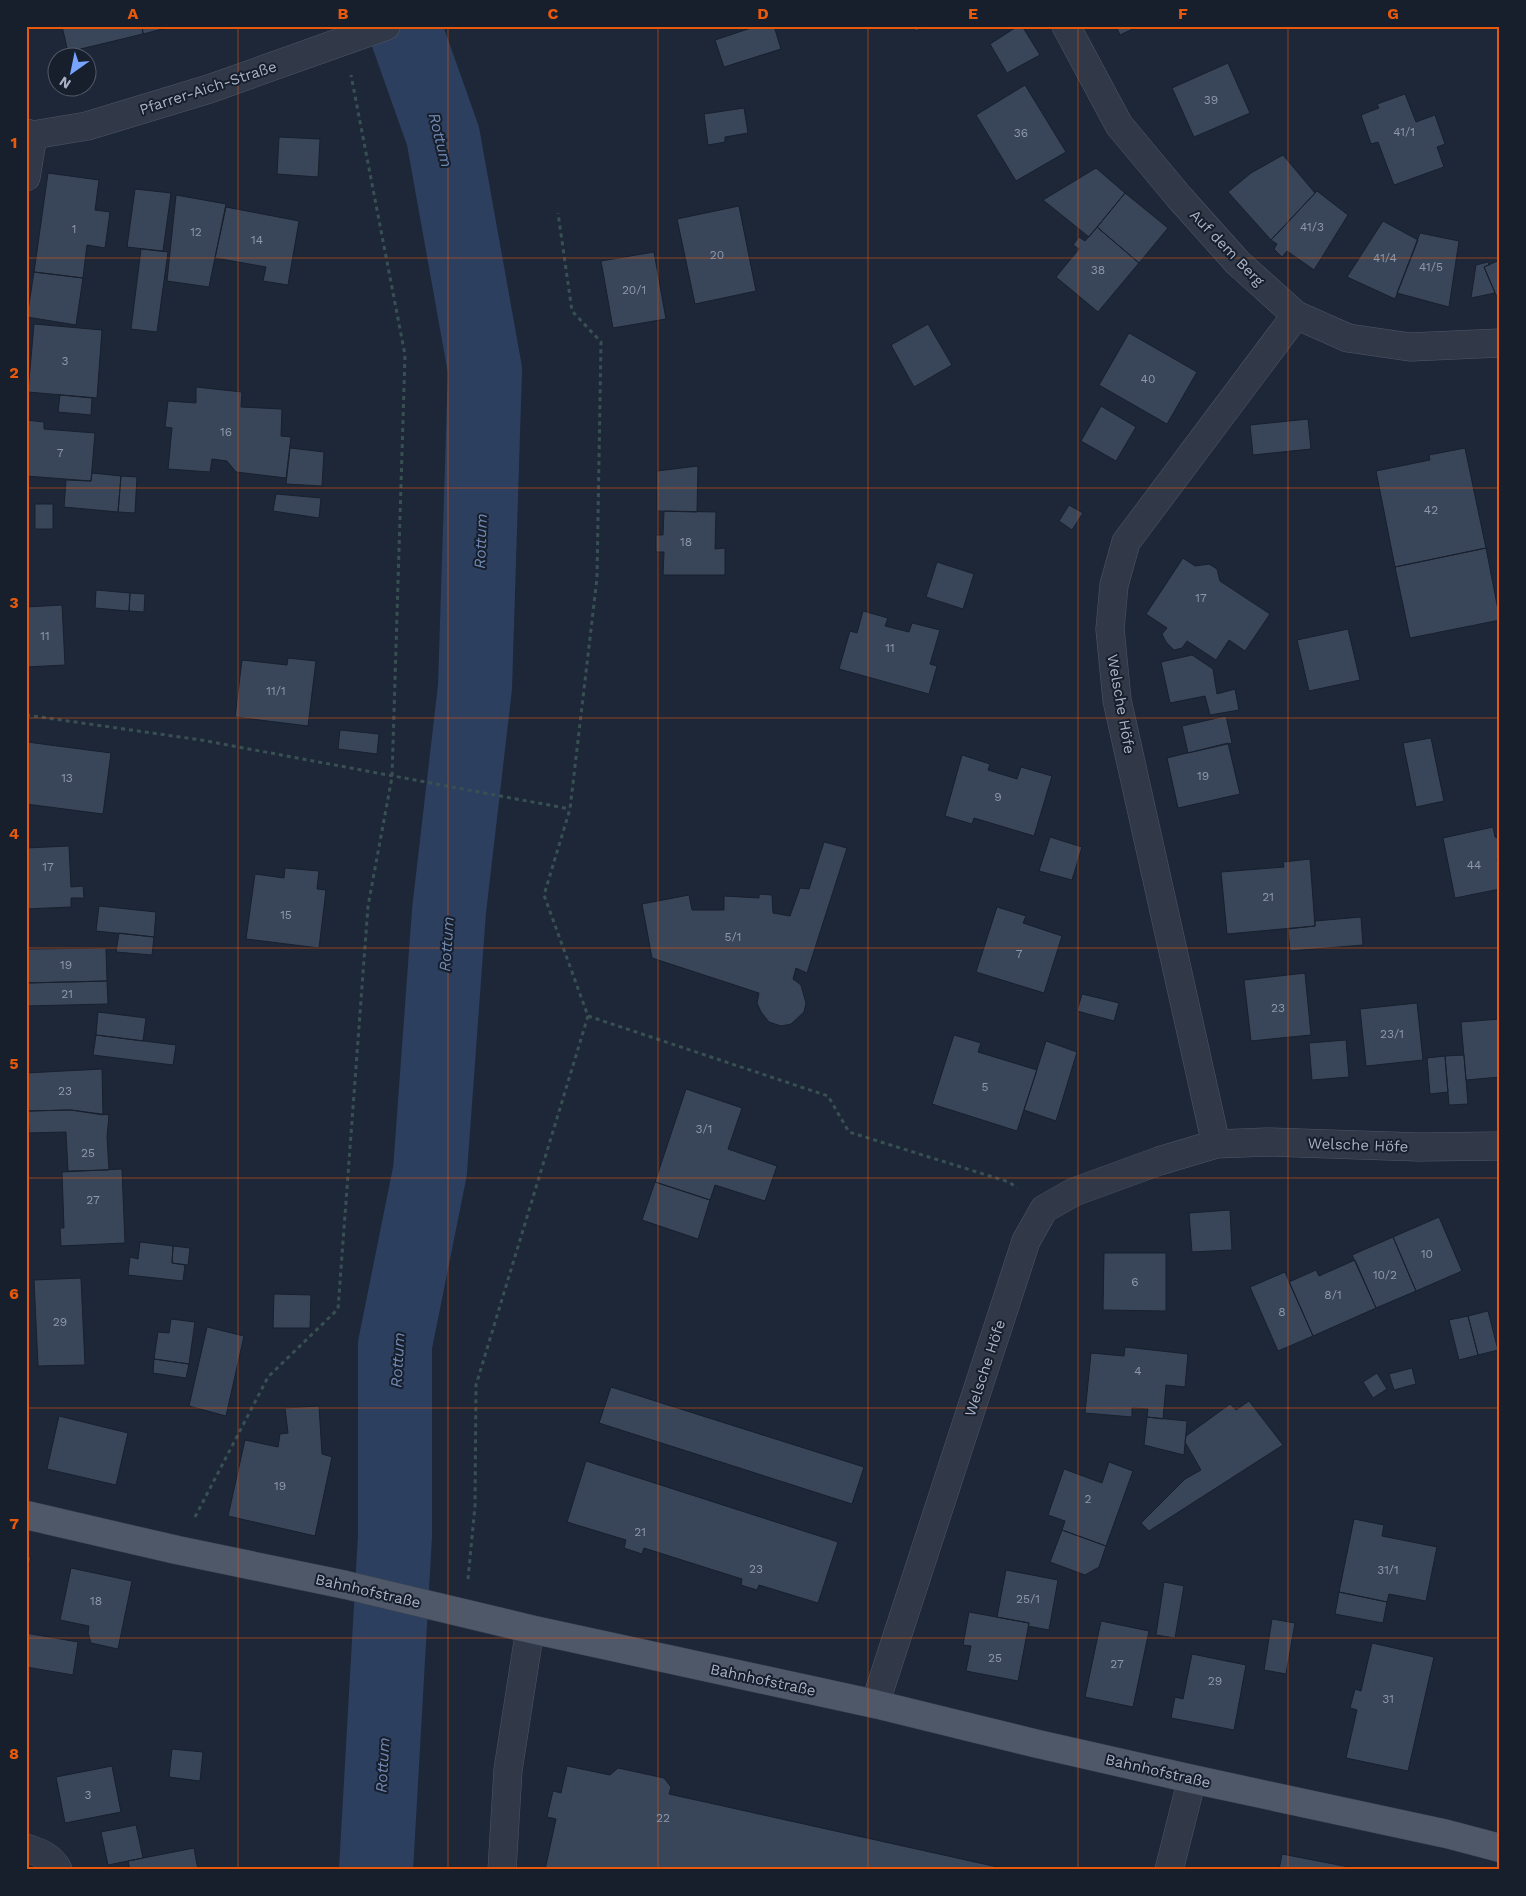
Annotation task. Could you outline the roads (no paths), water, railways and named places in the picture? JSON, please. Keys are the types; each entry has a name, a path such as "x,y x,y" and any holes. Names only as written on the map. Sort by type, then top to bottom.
{"main road":[{"name":"Bahnhofstraße","path":"26,1515 177,1550 346,1585 530,1629 875,1704 1038,1744 1447,1834 1500,1848"}],"street":[{"name":"Pfarrer-Aich-Straße","path":"30,134 96,123 209,89 386,26"},
{"name":"Auf dem Berg","path":"1066,26 1119,125 1179,197 1238,263 1296,315 1348,338 1410,347 1500,343"},
{"path":"26,177 30,134"},
{"name":"Welsche Höfe","path":"1216,1144 1117,700 1110,630 1114,584 1126,542 1296,315"},
{"name":"Welsche Höfe","path":"875,1704 1026,1241 1044,1209 1074,1192 1159,1161 1216,1144 1267,1142 1419,1147 1500,1146"},
{"path":"502,1870 508,1770 530,1629"},
{"path":"1169,1870 1192,1779"},
{"path":"26,1848 40,1852 55,1864 58,1870"}],"waterway":[{"name":"Rottum","path":"376,1870 395,1536 395,1345 430,1171 449,911 475,687 485,370 443,136 404,26"}]}
